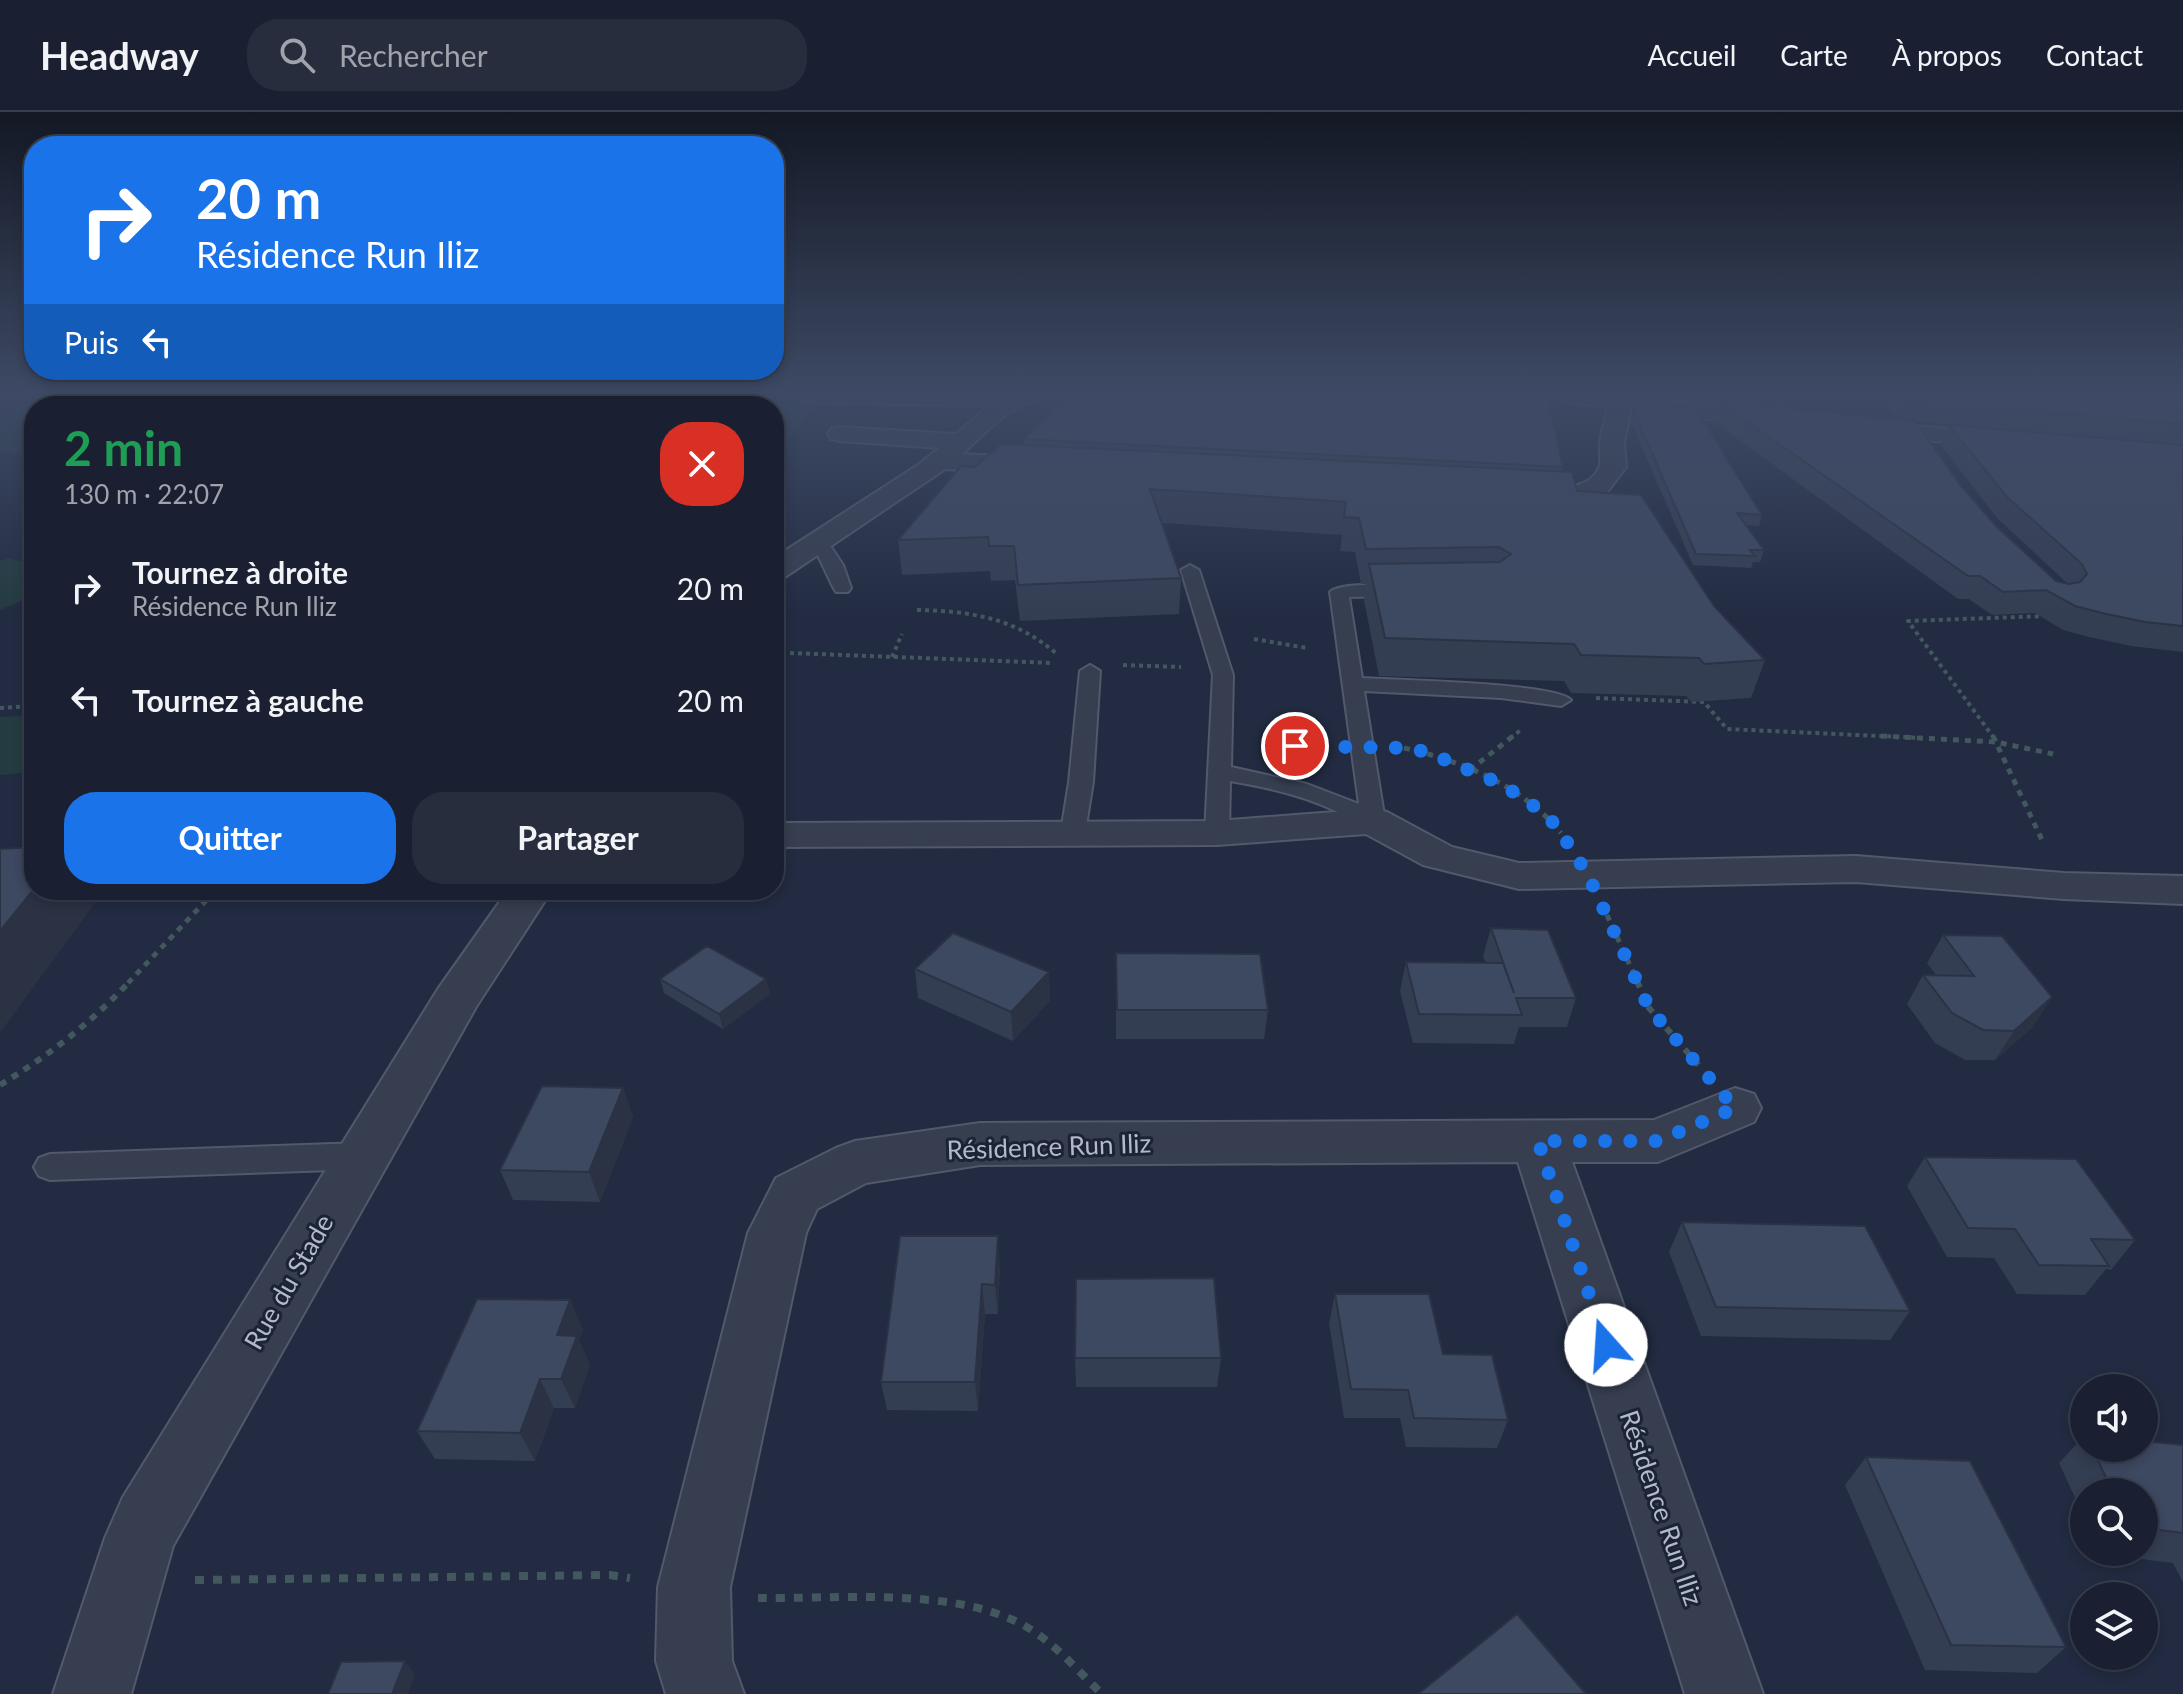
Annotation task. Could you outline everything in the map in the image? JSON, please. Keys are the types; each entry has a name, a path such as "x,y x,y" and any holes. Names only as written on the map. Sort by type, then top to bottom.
{"street":[{"path":"784,565 928,469"},
{"path":"1497,492 1572,494 1596,489 1612,469"},
{"path":"784,835 1217,833 1373,821 1438,856 1519,876 1856,869 2064,886 2183,890"},
{"name":"Rue du Stade","path":"92,1694 140,1538 455,1001 523,900"},
{"name":"Résidence Run Iliz","path":"705,1694 694,1661 694,1587 777,1233 796,1194 855,1163 980,1144 1658,1141 1735,1108"},
{"name":"Résidence Run Iliz","path":"1538,1141 1724,1694"}],"lane":[{"path":"819,542 834,565 842,588"},
{"path":"1190,570 1221,668 1217,833"},
{"path":"1373,821 1339,592 1415,591"},
{"path":"1073,832 1081,782 1090,671"},
{"path":"1353,684 1501,692 1561,700"},
{"path":"1220,772 1281,782 1333,798 1373,821"},
{"path":"50,1167 362,1156"}],"path":[{"path":"917,610 973,611 1032,631 1065,663 1090,671"},
{"path":"2058,616 1908,621 1996,742 2064,886"},
{"path":"892,657 902,634"},
{"path":"1212,638 1253,639 1314,650 1348,651"},
{"path":"790,653 1221,668"},
{"path":"1704,702 1727,729 1996,742 2053,754"},
{"path":"0,708 24,707"},
{"path":"1295,746 1406,748 1427,752 1501,784 1556,825 1588,875 1649,1008 1735,1108"},
{"path":"0,1085 48,1056 109,1004 207,900"},
{"path":"199,1569 195,1582 610,1575 694,1587 726,1597 933,1600 977,1608 1014,1620 1047,1641 1102,1694"}],"green space":[{"path":"8,558 24,562 24,599 0,610 0,561"},
{"path":"24,716 24,773 0,775 0,717"}],"building":[{"path":"959,469 1507,469 1572,472 1577,491 1641,495 1714,606 1765,660 1704,664 1699,658 1581,655 1574,644 1385,638 1369,564 1500,562 1511,554 1499,547 1366,549 1359,518 1344,517 1346,502 1150,489 1181,578 1018,585 1014,546 989,546 988,537 898,540"},
{"path":"1659,469 1733,469 1762,515 1737,513 1764,550 1750,550 1755,556 1696,554"},
{"path":"1815,469 1949,469 1996,526 2056,581 2069,584 2080,582 2087,574 2082,564 2007,497 1984,469 2183,469 2183,626 2145,622 2075,606 2046,590 2003,592 1980,576 1968,576"},
{"path":"24,848 25,900 0,931 0,849"},
{"path":"1491,928 1548,930 1576,998 1516,998 1522,1015 1419,1014 1406,962 1503,963 1514,993"},
{"path":"953,933 1049,972 1011,1012 915,969"},
{"path":"1943,935 2002,936 2052,997 2014,1031 1983,1030 1952,1013 1923,975 1974,976"},
{"path":"707,946 766,979 719,1014 660,979"},
{"path":"1116,953 1260,954 1268,1010 1117,1010"},
{"path":"542,1086 623,1088 589,1172 500,1170"},
{"path":"1925,1157 2076,1159 2135,1240 2091,1239 2109,1266 2039,1265 2015,1229 1968,1228"},
{"path":"1682,1222 1865,1226 1910,1311 1716,1307"},
{"path":"900,1236 998,1236 995,1285 982,1284 975,1382 881,1382"},
{"path":"1214,1278 1221,1358 1075,1358 1076,1279"},
{"path":"1335,1294 1429,1294 1443,1354 1492,1355 1508,1420 1414,1418 1408,1390 1351,1389"},
{"path":"477,1299 570,1300 557,1335 577,1336 561,1379 540,1379 520,1433 417,1431"},
{"path":"2158,1442 2183,1445 2183,1533 2158,1530 2158,1478 2106,1478 2099,1462 2158,1462"},
{"path":"1866,1457 1970,1461 2066,1647 1951,1645"},
{"path":"1517,1614 1586,1694 1418,1694"},
{"path":"405,1661 392,1694 328,1694 341,1662"}],"route":[{"path":"1295,746 1406,748 1427,752 1501,784 1529,802 1556,825 1588,875 1649,1008 1735,1108 1658,1141 1538,1141 1606,1345"}]}
